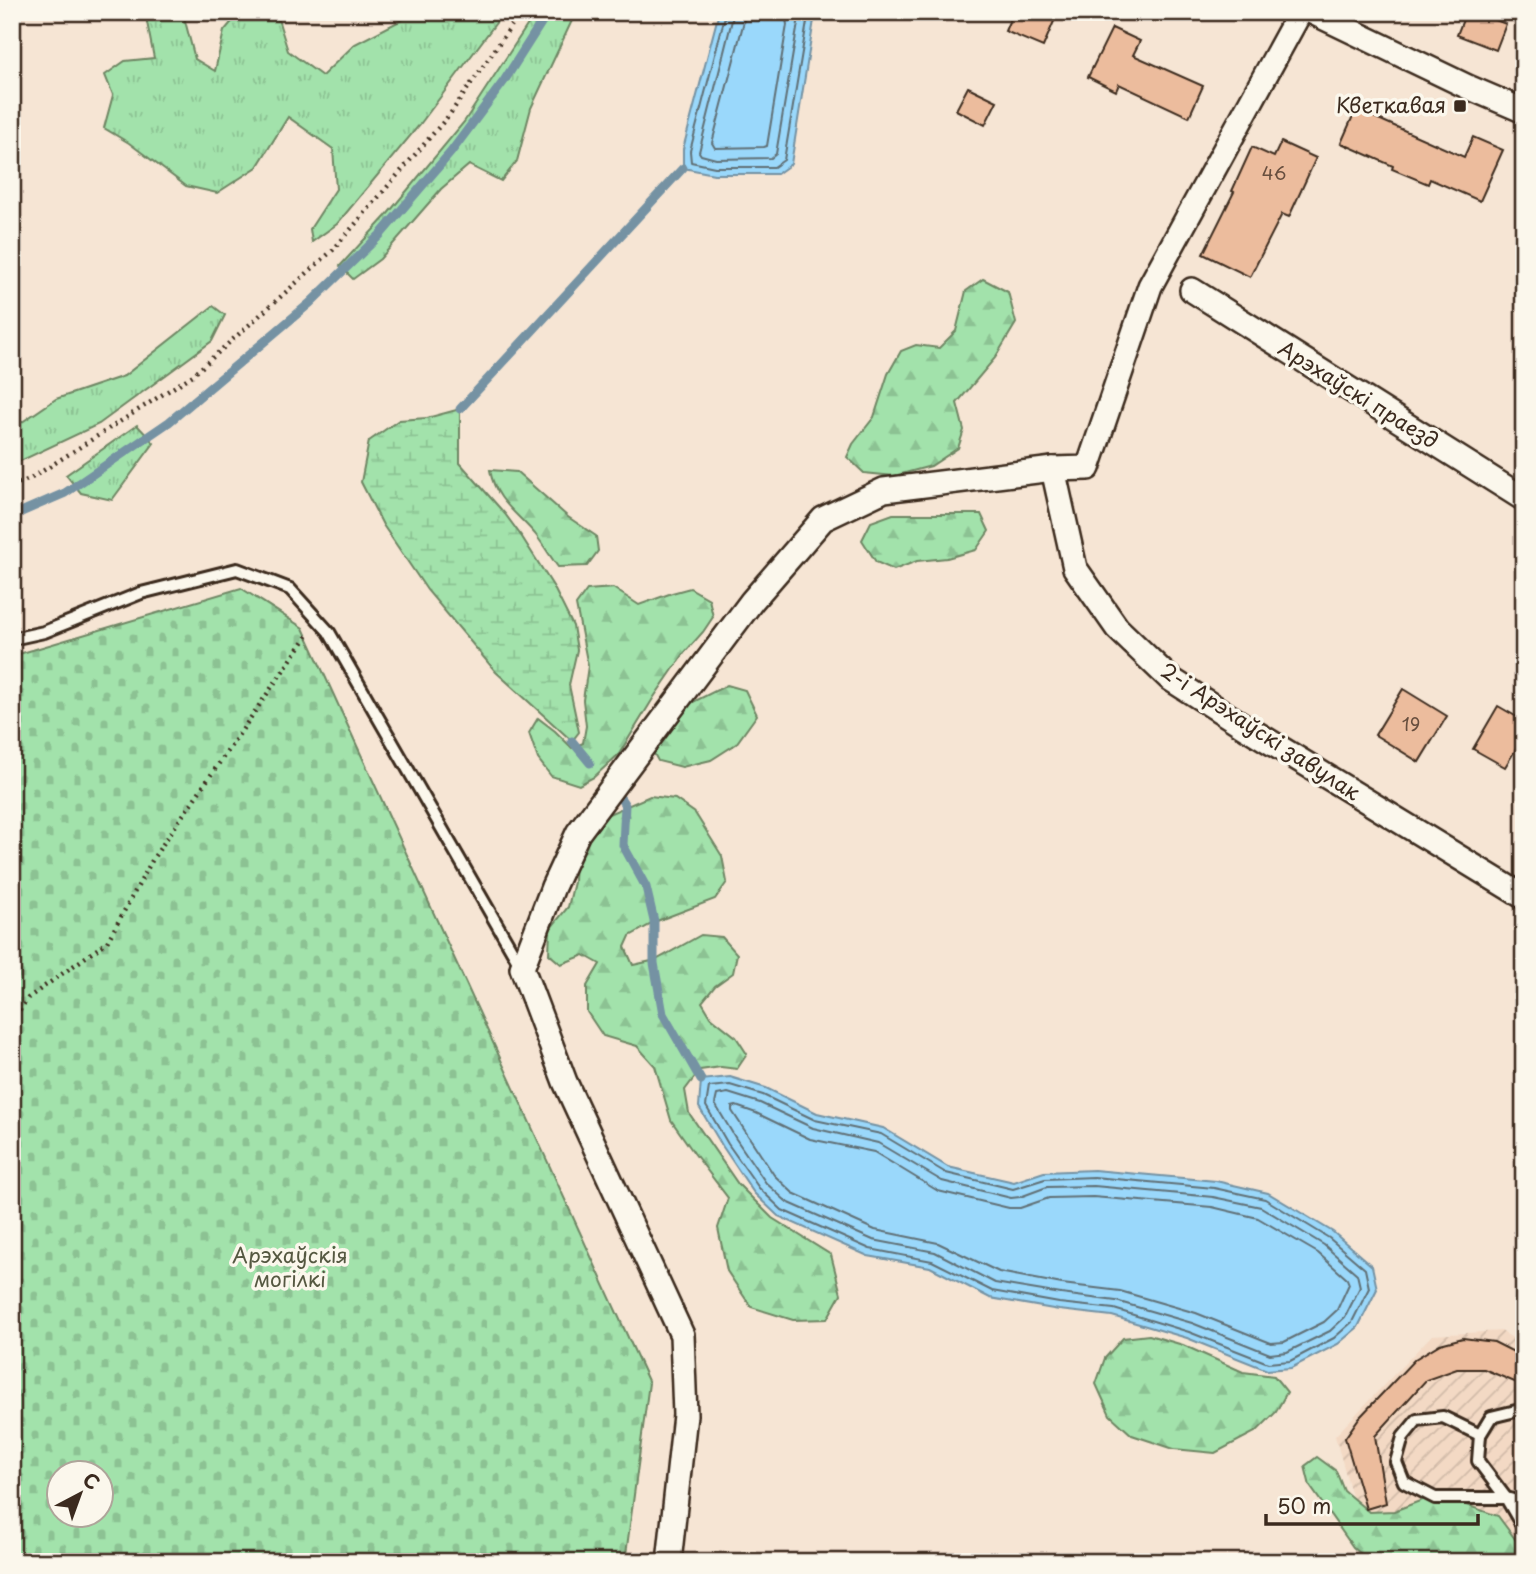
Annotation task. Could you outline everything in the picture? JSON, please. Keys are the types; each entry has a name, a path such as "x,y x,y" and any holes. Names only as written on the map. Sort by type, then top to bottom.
{"street":[{"path":"669,1562 684,1415 682,1335 565,1082 522,968 552,887 579,833 752,601 823,519 884,490 1053,469 1088,468 1150,286 1300,12"},
{"path":"1312,12 1524,111"},
{"name":"Арэхаўскі праезд","path":"1192,290 1524,499"},
{"name":"2-і Арэхаўскі завулак","path":"1053,469 1075,568 1117,628 1169,678 1524,897"}],"lane":[{"path":"12,639 44,632 141,593 237,569 290,589 329,632 522,968"},
{"path":"1524,1409 1491,1417 1480,1435 1478,1461 1506,1498 1524,1529"},
{"path":"1480,1435 1443,1417 1417,1420 1403,1437 1396,1462 1404,1482 1435,1498 1506,1498 1524,1503"}],"path":[{"path":"12,486 30,479 193,375 333,250 450,114 521,12"},
{"path":"12,1021 27,998 107,942 154,857 318,620"}],"shaded area":[{"path":"1501,1331 1524,1345 1524,1562 1357,1514 1335,1436 1432,1335"}],"green space":[{"path":"145,12 186,12 184,17 195,59 215,71 224,31 240,12 268,12 278,19 288,51 322,76 355,44 417,12 504,12 421,123 337,224 312,242 310,229 336,189 333,149 288,117 257,167 217,193 186,186 129,143 104,128 113,95 105,75 125,61 154,58"},
{"path":"536,12 576,12 531,108 517,161 501,181 469,165 441,189 380,259 353,279 340,266 386,216 464,122"},
{"path":"983,279 1008,292 1016,323 995,358 957,403 964,430 958,448 931,466 894,476 864,473 847,457 853,444 874,417 888,374 901,351 916,345 939,348 956,331 966,291"},
{"path":"213,306 225,315 212,341 99,424 12,465 12,429 56,399 124,376"},
{"path":"460,409 460,463 522,537 553,586 573,626 577,650 569,685 579,732 572,741 496,672 427,590 383,525 361,482 369,441 399,420 427,418"},
{"path":"137,425 154,443 112,500 81,493 66,475"},
{"path":"490,470 517,472 568,517 596,536 598,551 587,566 558,567 535,534 501,498"},
{"path":"893,514 981,514 989,531 976,550 947,558 917,561 894,570 876,562 862,540 871,522"},
{"name":"Арэхаўскія могілкі","path":"241,588 303,628 649,1383 625,1562 12,1562 12,656"},
{"path":"613,588 639,605 690,588 709,599 713,617 654,697 619,754 594,777 579,785 551,776 538,759 529,733 538,718 572,748 583,743 586,726 583,700 588,666 576,605 587,590"},
{"path":"727,685 745,690 757,715 736,744 711,760 682,767 658,761 651,748 683,707"},
{"path":"650,796 675,799 695,813 722,856 727,882 715,899 657,921 630,936 625,947 633,965 656,960 701,935 722,937 737,954 733,973 715,986 702,1002 711,1017 736,1037 747,1054 737,1069 721,1067 700,1070 685,1090 689,1113 738,1184 772,1218 831,1255 841,1294 827,1319 793,1320 751,1307 727,1271 718,1228 728,1198 671,1120 655,1066 637,1046 603,1036 587,1012 587,986 600,964 584,955 561,964 549,954 550,929 568,907 574,882 575,855 597,819"},
{"path":"1149,1335 1183,1345 1243,1372 1274,1376 1287,1392 1276,1412 1257,1431 1215,1453 1174,1449 1132,1435 1110,1415 1096,1384 1105,1358 1123,1338"},
{"path":"1317,1457 1336,1471 1344,1491 1369,1512 1394,1511 1425,1499 1466,1505 1498,1516 1524,1551 1524,1562 1370,1562 1353,1547 1310,1486 1305,1466"}],"water":[{"path":"719,12 810,12 814,20 791,164 777,174 714,174 683,168 683,149"},
{"path":"730,1077 766,1088 817,1113 883,1128 948,1167 1014,1182 1044,1172 1094,1170 1216,1181 1268,1193 1333,1232 1372,1266 1377,1289 1358,1327 1338,1344 1291,1368 1267,1370 1187,1338 1112,1316 990,1298 930,1267 868,1256 778,1216 754,1193 699,1107 701,1080"}],"building":[{"path":"1013,12 1058,12 1043,47 1005,31"},
{"path":"1466,12 1475,12 1506,24 1496,50 1457,35"},
{"path":"1112,28 1140,41 1133,55 1203,86 1189,117 1119,84 1116,91 1088,77"},
{"path":"968,87 997,101 985,125 956,110"},
{"path":"1356,109 1464,157 1473,137 1503,150 1480,201 1430,179 1428,184 1392,169 1393,166 1341,143"},
{"path":"1281,142 1316,158 1289,217 1282,214 1250,277 1203,254 1234,192 1232,191 1252,147 1274,157"},
{"path":"1403,689 1447,716 1419,762 1375,735"},
{"path":"1498,706 1524,721 1524,736 1505,767 1473,749"},
{"path":"1463,1338 1494,1342 1524,1357 1524,1386 1484,1369 1457,1369 1426,1380 1375,1436 1386,1503 1366,1509 1345,1438 1359,1418 1415,1359 1440,1344"}],"waterway":[{"path":"12,516 65,493 169,422 310,303 380,235 451,152 504,81 548,12"},
{"path":"460,409 683,168"},
{"path":"572,741 590,763"},
{"path":"615,790 625,805 623,845 646,887 654,921 654,963 663,1014 701,1080"}],"place":[{"name":"Кветкавая","path":"1460,106"}]}
